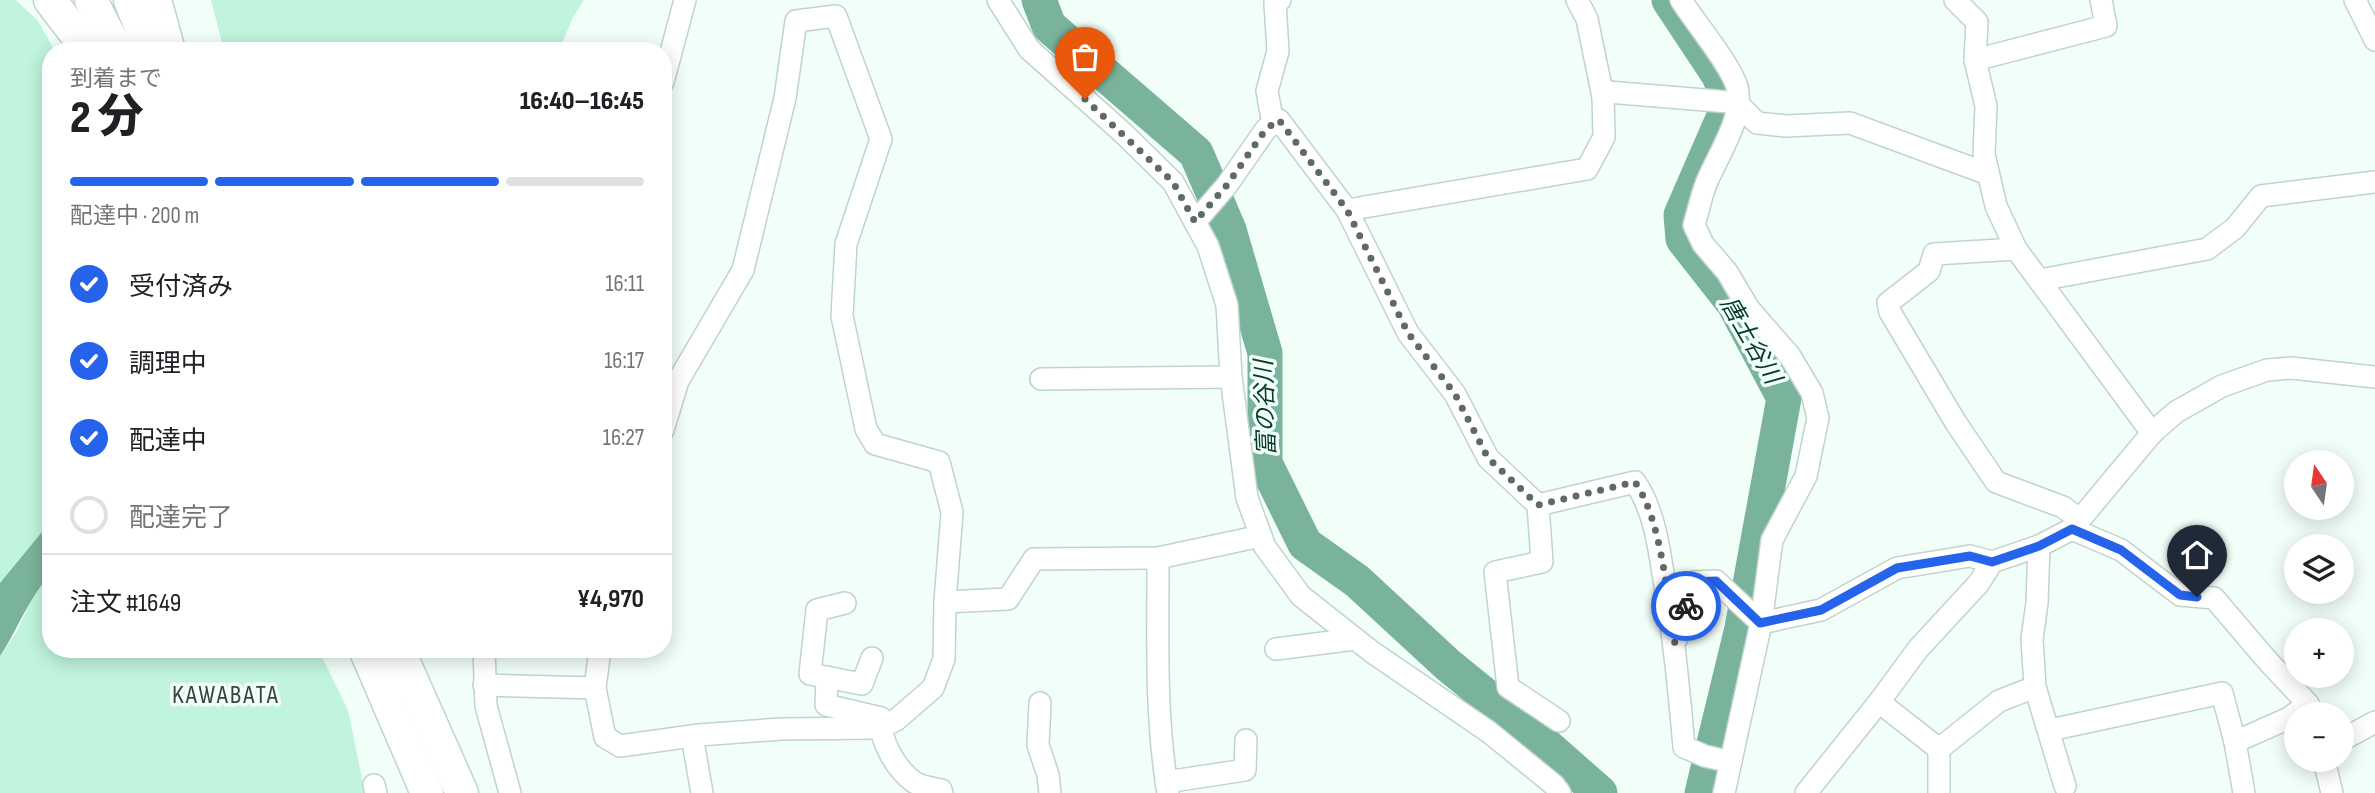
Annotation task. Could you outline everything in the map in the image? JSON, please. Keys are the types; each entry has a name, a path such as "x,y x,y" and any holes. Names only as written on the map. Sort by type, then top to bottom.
{"highway":[{"path":"50,0 82,42"},
{"path":"91,0 112,42"},
{"path":"130,0 146,42"},
{"path":"155,0 167,42"},
{"path":"400,658 444,793"},
{"path":"401,658 462,793"},
{"path":"370,661 413,793"},
{"path":"370,661 427,793"}],"street":[{"path":"672,48 685,0"},
{"path":"998,0 1029,49 1122,132 1173,182 1208,246 1227,305 1231,377 1247,498 1265,547 1301,596 1355,639 1489,732 1554,785 1560,793"},
{"path":"1347,210 1587,169 1604,137 1603,97 1587,19 1577,0"},
{"path":"1681,0 1737,86 1727,102 1727,141 1705,185 1694,225 1703,244 1727,272 1749,309 1790,356 1812,393 1818,418 1806,476 1772,540 1751,614 1720,760 1724,793"},
{"path":"1955,0 1977,22 1975,60 1986,106 1984,154 1996,206 2016,249 2152,433"},
{"path":"1975,60 2106,26 2101,0"},
{"path":"2355,0 2375,40"},
{"path":"1273,124 1267,91 1278,51 1276,1"},
{"path":"599,658 595,688 605,737 620,746 692,736 781,729 880,728 896,720 933,688 944,659 952,512 939,462 875,444 866,429 842,316 846,244 881,139 836,16 796,21 785,98 743,270 678,381 672,401"},
{"path":"1603,97 1608,92 1727,102 1756,123 1786,126 1850,123 1988,174"},
{"path":"1196,222 1227,185 1266,129 1279,120 1347,210 1408,333 1455,394 1488,458 1538,505 1542,562 1495,572 1507,687 1559,721"},
{"path":"2040,280 2207,249 2235,228 2261,197 2375,182"},
{"path":"2016,249 1934,254 1929,271 1888,303 1889,312 1956,423 1996,482 2063,507 2076,524 2121,550 2180,595 2214,598 2304,702"},
{"path":"1675,644 1694,582 1716,581 1751,614 1821,610 1897,568 1970,556 1992,562 2039,546 2076,524 2152,433 2176,412 2222,386 2267,370 2291,368 2375,377"},
{"path":"1041,379 1231,377"},
{"path":"1538,505 1635,482 1645,496 1658,545 1675,644 1684,747 1720,760"},
{"path":"945,602 1008,599 1034,559 1158,558 1261,536"},
{"path":"2039,546 2037,603 2032,639 2035,687 2065,786"},
{"path":"1158,558 1158,677 1162,760 1167,788 1245,769 1247,740"},
{"path":"1806,793 1824,783 1917,649 1979,583 1992,562"},
{"path":"845,603 817,610 810,674 862,684 872,658"},
{"path":"1276,649 1355,639"},
{"path":"484,658 486,706 510,793"},
{"path":"827,677 826,705 881,718 880,728 896,764 916,783 942,790 942,793"},
{"path":"484,685 595,688"},
{"path":"1939,793 1940,749 1999,701 2035,687"},
{"path":"2050,730 2222,693 2235,742 2244,793"},
{"path":"1879,702 1940,749"},
{"path":"1040,703 1038,745 1048,775 1050,793"},
{"path":"2235,742 2284,720"},
{"path":"2354,733 2375,722"},
{"path":"692,736 702,793"},
{"path":"2327,772 2332,793"}],"shaded area":[{"path":"0,0 16,0 38,21 50,42 42,42 42,532 0,583"},
{"path":"211,0 584,0 563,42 222,42"},
{"path":"42,532 42,584 0,656 0,583"},
{"path":"42,583 42,658 322,658 348,710 365,793 0,793 0,656 17,631 37,588"}],"waterway":[{"name":"富の谷川","path":"1039,0 1049,26 1196,153 1229,230 1265,353 1265,463 1305,544 1357,581 1448,665 1600,793"},
{"name":"唐土谷川","path":"1669,0 1718,74 1726,92 1724,116 1681,215 1683,239 1734,304 1784,398 1742,628 1702,793"}],"way so far":[{"path":"1085,99 1173,182 1195,222 1227,185 1266,129 1279,120 1347,210 1408,333 1455,394 1488,458 1538,505 1635,482 1645,496 1658,545 1675,644 1686,606"}],"district":[{"name":"KAWABATA","path":"226,694"}],"route":[{"path":"1686,606 1694,582 1716,581 1760,623 1821,610 1897,568 1970,556 1992,562 2039,546 2072,529 2121,550 2180,595 2197,597"}]}
